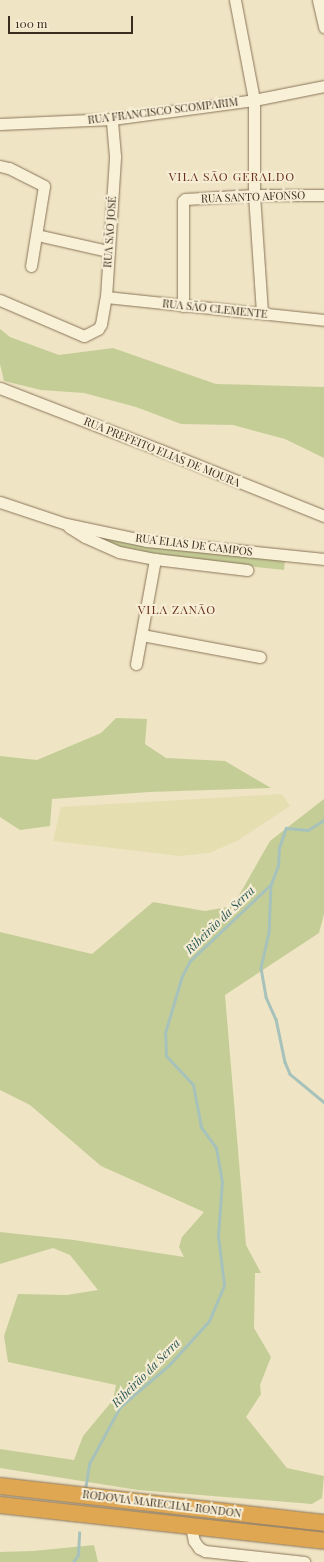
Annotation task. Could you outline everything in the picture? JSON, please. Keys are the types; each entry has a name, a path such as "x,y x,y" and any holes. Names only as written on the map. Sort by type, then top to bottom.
{"highway":[{"name":"RODOVIA MARECHAL RONDON","path":"0,1486 324,1523"},
{"name":"RODOVIA MARECHAL RONDON","path":"0,1505 324,1541"}],"street":[{"path":"235,0 254,100 254,196 262,313"},
{"path":"318,0 324,27"},
{"name":"RUA FRANCISCO SCOMPARIM","path":"0,124 112,119 254,100 324,86"},
{"name":"RUA SÃO JOSÉ","path":"0,300 84,336 98,329 101,324 106,297 115,156 112,119"},
{"path":"0,166 9,168 44,186 31,266"},
{"name":"RUA SANTO AFONSO","path":"183,306 183,201 187,198 324,195"},
{"path":"37,235 108,251"},
{"name":"RUA SÃO CLEMENTE","path":"106,297 324,320"},
{"name":"RUA PREFEITO ELIAS DE MOURA","path":"0,388 324,516"},
{"name":"RUA ELIAS DE CAMPOS","path":"0,502 66,524 147,541 324,559"},
{"name":"RUA ELIAS DE CAMPOS","path":"66,524 85,537 119,552 155,559 247,570"},
{"path":"136,664 155,559"},
{"path":"142,634 260,657"},
{"path":"191,1526 194,1541 199,1548 205,1551 304,1562"}],"shaded area":[{"path":"282,794 290,806 237,841 209,853 180,856 53,841 61,807"}],"green space":[{"path":"0,329 10,337 59,355 113,348 216,384 324,387 324,458 285,439 233,425 181,424 136,407 84,393 41,390 4,381 0,364"},
{"path":"86,532 285,560 284,570 159,556 122,548"},
{"path":"116,718 147,719 145,744 166,758 225,761 271,788 149,792 52,799 50,826 20,830 0,817 0,756 37,760 101,733"},
{"path":"324,799 324,914 319,933 225,995 246,1245 261,1273 255,1273 254,1328 271,1357 260,1385 261,1394 246,1417 287,1468 324,1476 322,1498 312,1504 138,1490 0,1468 0,1449 74,1460 83,1436 113,1400 116,1385 8,1362 4,1336 18,1294 67,1295 98,1290 70,1255 53,1248 0,1264 0,1232 74,1240 184,1257 179,1247 182,1237 204,1212 101,1166 30,1105 0,1090 0,932 92,954 153,902 205,911 233,906 270,841"},
{"path":"94,1545 98,1562 0,1562 0,1552 33,1551"}],"waterway":[{"name":"Ribeirão da Serra","path":"85,1490 89,1464 120,1407 169,1365 209,1321 224,1285 218,1236 222,1182 216,1148 201,1127 193,1085 166,1056 165,1033 182,976 190,961 271,884 278,866 279,848 286,828 308,830 324,820"},
{"path":"271,884 269,933 261,968 266,997 276,1019 285,1062 290,1074 324,1102"},
{"name":"Ribeirão da Serra","path":"73,1562 78,1555 79,1533"}],"district":[{"name":"VILA SÃO GERALDO","path":"232,177"},
{"name":"VILA ZANÃO","path":"177,610"}]}
